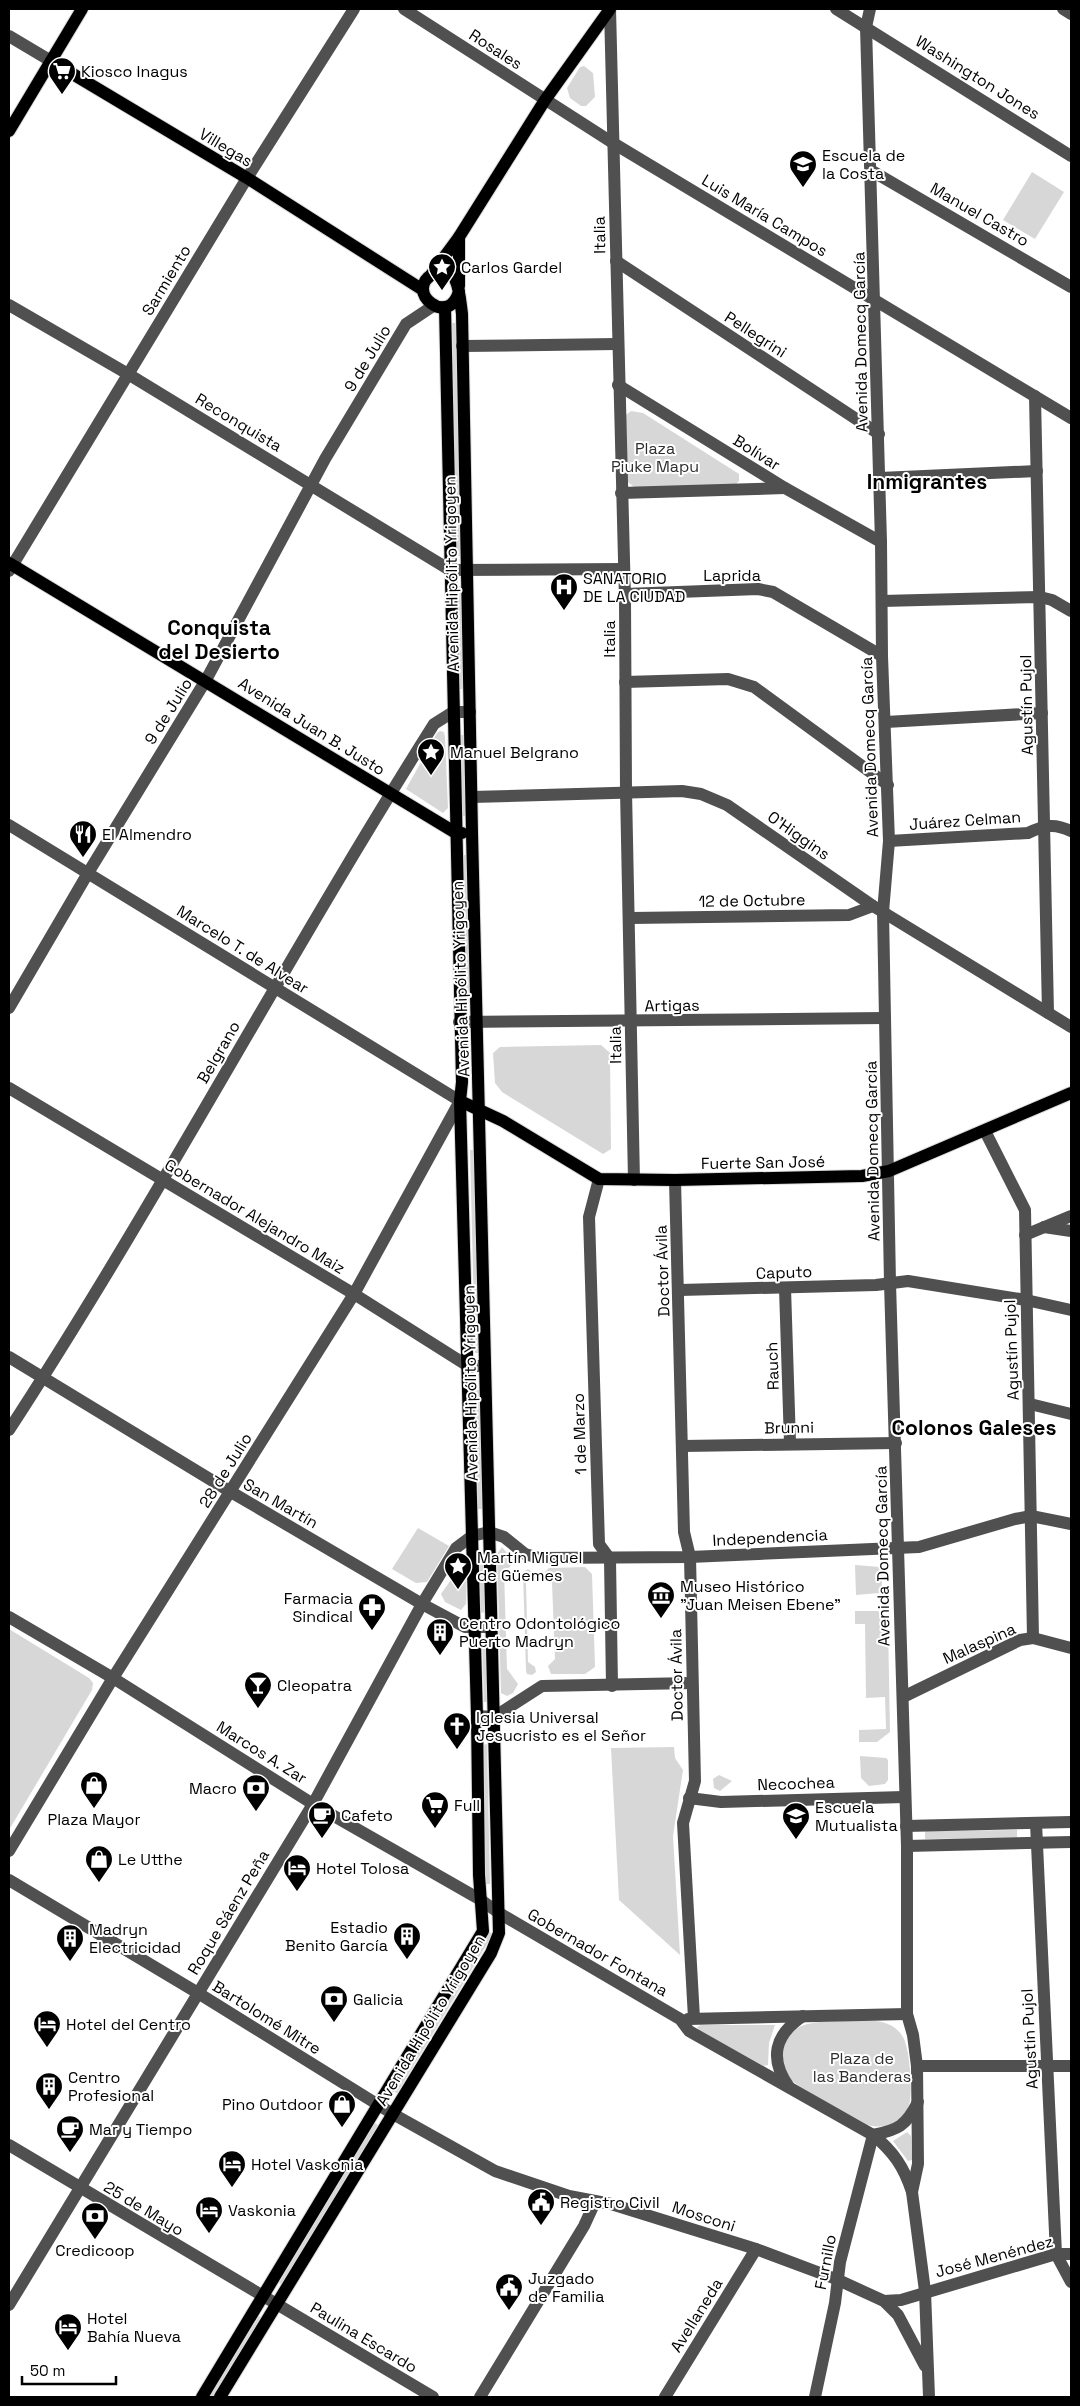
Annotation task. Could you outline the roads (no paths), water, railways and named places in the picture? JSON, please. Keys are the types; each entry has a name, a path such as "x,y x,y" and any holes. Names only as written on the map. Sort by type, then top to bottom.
{"main road":[{"path":"9,131 82,9"},
{"path":"459,237 459,289 455,302 439,306 428,302 423,290 424,284 459,237 545,100 610,9"},
{"name":"Villegas","path":"51,61 247,178 423,290"},
{"path":"431,275 437,272 448,273 457,280 459,289"},
{"name":"Avenida Hipólito Yrigoyen","path":"220,2397 491,1953 500,1933 472,833 462,346 459,289"},
{"name":"Avenida Hipólito Yrigoyen","path":"202,2397 484,1931 481,1900 478,1716 460,1101 462,1082 459,1022 450,570 439,306"},
{"name":"Avenida Juan B. Justo","path":"10,566 206,680 456,832 472,833"},
{"name":"Fuerte San José","path":"460,1101 480,1110 599,1179 675,1180 862,1176 889,1171 1071,1093"}],"street":[{"name":"Sarmiento","path":"10,566 247,178 354,9"},
{"name":"Rosales","path":"404,9 545,100"},
{"name":"Italia","path":"610,9 618,385 625,594 626,791 634,1180"},
{"name":"Washington Jones","path":"836,9 1071,156"},
{"name":"Avenida Domecq García","path":"870,9 866,27 872,171 880,478 882,656 886,722 889,841 878,909 885,1018 890,1283 907,1846 907,2014 913,2034 917,2066 918,2101 918,2164 912,2192 925,2291 929,2397"},
{"path":"1063,9 1071,14"},
{"name":"Villegas","path":"9,36 51,61"},
{"name":"Luis María Campos","path":"545,100 613,143 1071,418"},
{"name":"Manuel Castro","path":"872,171 1071,287"},
{"name":"Pellegrini","path":"616,260 879,434"},
{"name":"Reconquista","path":"9,305 128,374 450,570"},
{"name":"9 de Julio","path":"9,1008 88,872 206,680 312,485 406,324 439,306"},
{"path":"462,346 617,344"},
{"name":"Bolívar","path":"618,385 785,488 881,542"},
{"name":"Agustín Pujol","path":"1035,396 1048,1013"},
{"path":"880,478 1037,471"},
{"path":"621,493 785,488"},
{"path":"450,570 624,569"},
{"name":"Laprida","path":"625,594 758,590 773,592 882,656"},
{"path":"882,601 1040,597 1052,600 1071,611"},
{"path":"625,682 728,679 747,684 766,693 888,785"},
{"path":"453,712 470,712"},
{"name":"Belgrano","path":"9,1430 43,1378 163,1179 390,793 434,724 453,712"},
{"path":"886,722 1042,713"},
{"name":"O'Higgins","path":"472,797 626,791 682,791 701,794 716,800 878,909 1071,1027"},
{"name":"Juárez Celman","path":"889,841 1028,833 1044,825 1058,825 1071,831"},
{"name":"Marcelo T. de Alvear","path":"9,826 88,872 460,1101"},
{"name":"12 de Octubre","path":"630,918 849,915 878,909"},
{"name":"Artigas","path":"459,1022 631,1022 885,1018"},
{"name":"Gobernador Alejandro Maiz","path":"9,1088 354,1294 468,1366"},
{"name":"28 de Julio","path":"9,1851 113,1678 354,1294 460,1101"},
{"name":"Agustín Pujol","path":"985,1131 1025,1210 1033,1638"},
{"name":"1 de Marzo","path":"599,1179 589,1217 599,1544 610,1559 612,1686"},
{"name":"Doctor Ávila","path":"675,1180 680,1290 684,1532 690,1557 695,1781 684,1823 694,2018"},
{"path":"1025,1235 1071,1216"},
{"path":"1044,1227 1071,1232"},
{"name":"Caputo","path":"680,1290 785,1288 908,1281 1026,1300 1071,1310"},
{"name":"Rauch","path":"785,1288 790,1443"},
{"name":"San Martín","path":"9,1357 231,1492 422,1604 464,1626 474,1628 493,1627"},
{"path":"468,1366 485,1366"},
{"path":"1030,1404 1071,1414"},
{"name":"Brunni","path":"683,1446 896,1443"},
{"name":"Independencia","path":"489,1532 504,1536 525,1554 539,1558 610,1559 919,1547 1015,1518 1031,1516 1071,1524"},
{"path":"472,1536 489,1532"},
{"name":"Roque Sáenz Peña","path":"9,2305 313,1804 422,1604 456,1548 472,1536"},
{"name":"Marcos A. Zar","path":"9,1616 113,1678 313,1804 481,1900 499,1913"},
{"name":"Malaspina","path":"903,1696 1020,1640 1033,1638 1071,1648"},
{"path":"478,1716 494,1717 542,1686 692,1683"},
{"name":"Necochea","path":"689,1798 721,1802 904,1796"},
{"path":"906,1826 1071,1822"},
{"name":"Agustín Pujol","path":"1036,1823 1056,2254"},
{"path":"907,1846 1071,1842"},
{"name":"Bartolomé Mitre","path":"9,1880 379,2104"},
{"name":"Gobernador Fontana","path":"499,1913 680,2019 688,2031 873,2134 902,2165 912,2192"},
{"path":"680,2019 907,2014"},
{"path":"789,2088 779,2070 777,2051 786,2031 804,2016"},
{"path":"917,2066 1047,2068 1071,2066"},
{"path":"873,2134 894,2131 904,2124 918,2101"},
{"name":"Mosconi","path":"379,2104 393,2114 495,2171 569,2196 611,2204 756,2249 884,2300 901,2300 925,2291"},
{"name":"Furnillo","path":"815,2397 835,2303 836,2280 873,2134"},
{"name":"25 de Mayo","path":"9,2145 167,2241 278,2304"},
{"path":"480,2397 584,2226 596,2202"},
{"name":"Avellaneda","path":"665,2397 756,2249"},
{"path":"1056,2254 1071,2282"},
{"name":"José Menéndez","path":"925,2291 1056,2254 1071,2254"},
{"name":"Mosconi","path":"884,2300 898,2315 913,2339 928,2375"},
{"name":"Paulina Escardo","path":"278,2304 433,2397"}],"place":[{"name":"Kiosco Inagus","path":"62,95"},
{"name":"Escuela de la Costa","path":"803,188"},
{"name":"Carlos Gardel","path":"442,291"},
{"name":"SANATORIO DE LA CIUDAD","path":"564,611"},
{"name":"Manuel Belgrano","path":"431,776"},
{"name":"El Almendro","path":"83,858"},
{"name":"Martín Miguel de Güemes","path":"458,1590"},
{"name":"Museo Histórico \"Juan Meisen Ebene\"","path":"661,1619"},
{"name":"Farmacia Sindical","path":"372,1631"},
{"name":"Centro Odontológico Puerto Madryn","path":"440,1656"},
{"name":"Cleopatra","path":"258,1709"},
{"name":"Iglesia Universal Jesucristo es el Señor","path":"457,1750"},
{"name":"Plaza Mayor","path":"94,1809"},
{"name":"Macro","path":"256,1812"},
{"name":"Full","path":"435,1829"},
{"name":"Cafeto","path":"322,1839"},
{"name":"Escuela Mutualista","path":"796,1840"},
{"name":"Le Utthe","path":"99,1883"},
{"name":"Hotel Tolosa","path":"297,1892"},
{"name":"Estadio Benito García","path":"407,1960"},
{"name":"Madryn Electricidad","path":"70,1962"},
{"name":"Galicia","path":"334,2023"},
{"name":"Hotel del Centro","path":"47,2048"},
{"name":"Centro Profesional","path":"49,2110"},
{"name":"Pino Outdoor","path":"342,2128"},
{"name":"Mar y Tiempo","path":"70,2153"},
{"name":"Hotel Vaskonia","path":"232,2188"},
{"name":"Registro Civil","path":"541,2226"},
{"name":"Vaskonia","path":"209,2234"},
{"name":"Credicoop","path":"95,2240"},
{"name":"Juzgado de Familia","path":"509,2311"},
{"name":"Hotel Bahía Nueva","path":"68,2351"}],"district":[{"name":"Inmigrantes","path":"927,482"},
{"name":"Conquista del Desierto","path":"219,640"},
{"name":"Colonos Galeses","path":"974,1428"}],"park label":[{"name":"Plaza Piuke Mapu","path":"655,457"},
{"name":"Plaza de las Banderas","path":"862,2067"}]}
